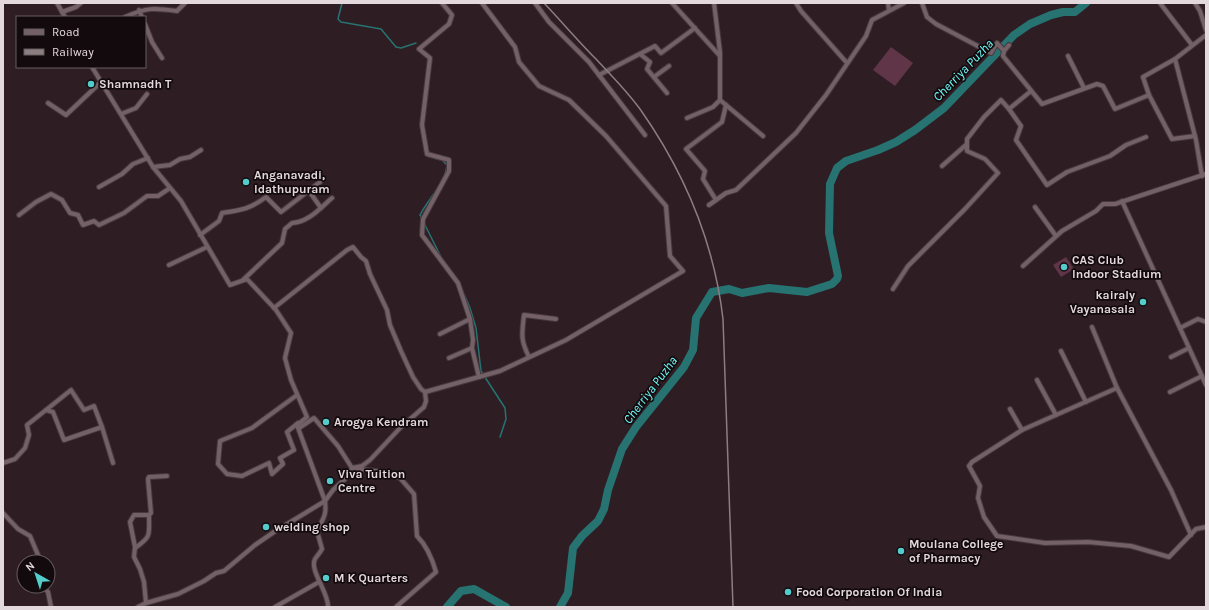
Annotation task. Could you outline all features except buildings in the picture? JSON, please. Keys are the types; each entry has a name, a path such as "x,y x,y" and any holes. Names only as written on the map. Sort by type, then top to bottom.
{"street":[{"path":"57,3 64,16"},
{"path":"62,12 76,7 81,3"},
{"path":"127,16 139,10 154,8 177,11 185,3"},
{"path":"274,308 347,250 353,247 360,257 366,261 369,267 370,274 388,310 390,325 398,344 413,377 420,389 425,392 500,371 566,340 683,272 670,256 666,206 606,136 569,100 539,86 519,62 516,47 482,3"},
{"path":"535,3 549,22 589,62 645,135"},
{"path":"672,3 720,57"},
{"path":"687,118 713,107 720,100 720,57 714,3"},
{"path":"796,3 801,11 847,63"},
{"path":"888,3 889,10"},
{"path":"709,205 726,192 736,190 796,132 826,94 866,36 872,20 904,3"},
{"path":"922,3 927,17 936,24 991,53 997,44 1004,51"},
{"path":"1195,3 1200,11 1206,30"},
{"path":"443,4 452,15 449,24 419,49 430,58 422,125 427,154 449,160 449,171 423,219 422,235 458,283 470,319 473,340 472,348 479,377"},
{"path":"1160,4 1192,45"},
{"path":"139,10 142,16"},
{"path":"146,27 152,42 162,58"},
{"path":"599,75 655,46 661,53 695,28"},
{"path":"1195,136 1172,139 1149,95 1143,77 1175,59 1206,35"},
{"path":"1010,45 1004,51 1003,56 1042,104 1097,84 1103,86 1115,109 1149,95"},
{"path":"640,54 650,62 648,69 667,93"},
{"path":"1068,56 1084,88"},
{"path":"1023,266 1062,231 1096,211 1103,204 1122,202 1204,175 1175,59"},
{"path":"654,77 669,66"},
{"path":"93,68 153,167 181,201 230,285 247,279 274,308 291,333 286,358 291,380 307,417 298,426"},
{"path":"48,103 66,115 100,82"},
{"path":"1010,109 1031,92"},
{"path":"121,114 136,108 147,94"},
{"path":"720,100 763,136"},
{"path":"893,289 908,266 965,209 975,196 998,173 985,159 967,151 967,139 984,117 1001,100 1010,109 1021,126 1016,140 1047,185 1067,172 1110,156 1126,145 1146,137"},
{"path":"716,200 703,179 705,171 686,149 722,122 726,105"},
{"path":"942,166 967,144"},
{"path":"153,167 170,165 201,150"},
{"path":"99,187 122,174 133,164 148,158"},
{"path":"200,235 219,220 222,213 253,206 266,197 281,212 320,182"},
{"path":"19,215 36,202 51,194 62,200 70,213 78,215 83,225 94,221 99,225 124,213 147,196 158,196 170,188"},
{"path":"309,191 320,208"},
{"path":"242,281 282,243 285,229 292,223 301,222 306,219 332,198"},
{"path":"1122,202 1206,385"},
{"path":"1034,207 1056,236"},
{"path":"169,265 207,247"},
{"path":"529,357 523,344 522,333 524,315 556,319"},
{"path":"440,334 470,319"},
{"path":"1180,328 1198,319 1206,322"},
{"path":"1092,327 1117,388 1171,490 1191,534"},
{"path":"449,358 472,348"},
{"path":"1171,357 1189,348"},
{"path":"1060,351 1086,402"},
{"path":"1170,392 1202,376"},
{"path":"1037,380 1056,415"},
{"path":"1117,388 1022,430 972,462 969,466 980,486 978,498 984,517 998,536 1045,543 1088,542 1131,546 1169,557 1196,529 1206,527"},
{"path":"3,463 15,459 25,448 30,435 27,425 72,390 84,410 94,406 113,463"},
{"path":"138,607 146,603 178,594 216,573 224,571 255,545 325,501 333,490 345,479 352,468 362,466 370,460 401,427 424,407 426,401 425,392"},
{"path":"297,395 252,428 220,441 218,464 227,474 242,476 269,463 272,474 283,464 280,458 294,450 287,432 314,418 338,446 352,468"},
{"path":"1010,409 1022,430"},
{"path":"46,410 53,412 64,440 102,427"},
{"path":"298,426 325,501 325,517 317,531 322,550 315,559 314,563 319,582 327,598 328,607"},
{"path":"352,468 383,472 400,478 414,494 417,536 424,543 432,558 436,572 396,607"},
{"path":"135,548 148,538 149,534 149,515 151,513 148,479 149,477 167,476"},
{"path":"3,513 18,529 30,536 38,554"},
{"path":"146,603 144,582 134,557 135,548 130,522 134,515 149,515"},
{"path":"276,607 319,582"},
{"path":"48,594 51,607"}],"shaded area":[{"path":"891,47 913,63 895,86 873,70"},
{"name":"CAS Club Indoor Stadium","path":"1066,257 1074,269 1061,277 1053,265"}],"waterway":[{"path":"342,3 338,19 341,22 381,29 396,47 401,48 416,43"},
{"name":"Cherriya Puzha","path":"560,607 568,593 573,548 582,536 598,521 604,509 608,490 622,449 636,427 684,367 693,350 696,318 712,292 729,289 742,293 769,288 807,292 832,284 838,276 829,233 830,184 837,168 846,161 896,142 915,130 944,108 1014,35 1030,24 1051,15 1063,12 1075,12 1086,3"},
{"path":"423,219 420,215 440,185 446,172 447,165 442,160 426,155"},
{"path":"424,223 442,259"},
{"path":"464,294 476,328 481,371 505,408 506,419 500,437"},
{"name":"Cherriya Puzha","path":"447,607 461,591 474,589 506,607"}],"railway":[{"path":"544,3 619,83 640,109 671,158 684,183 705,236 719,290 723,319 733,607"}],"place":[{"name":"Shamnadh T","path":"91,84"},
{"name":"Anganavadi, Idathupuram","path":"246,182"},
{"name":"CAS Club Indoor Stadium","path":"1064,267"},
{"name":"kairaly Vayanasala","path":"1143,302"},
{"name":"Arogya Kendram","path":"326,422"},
{"name":"Viva Tuition Centre","path":"330,481"},
{"name":"welding shop","path":"266,527"},
{"name":"Moulana College of Pharmacy","path":"901,551"},
{"name":"M K Quarters","path":"326,578"},
{"name":"Food Corporation Of India","path":"788,592"}]}
